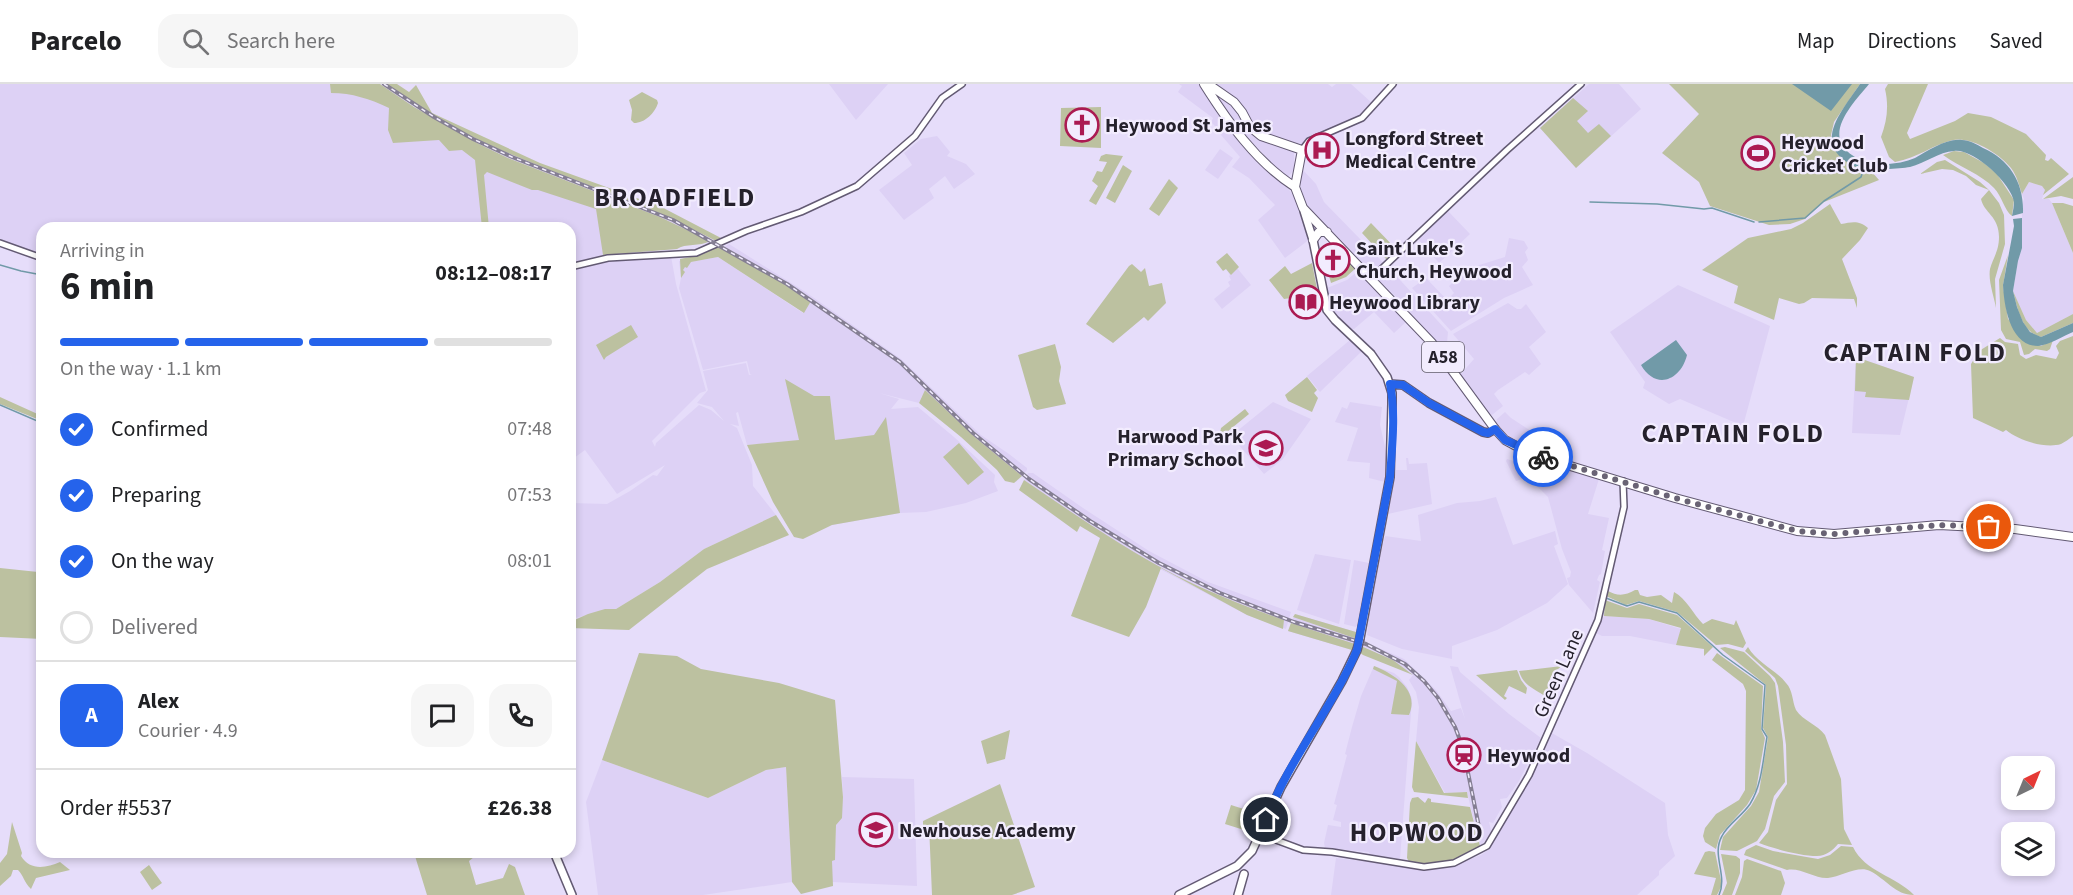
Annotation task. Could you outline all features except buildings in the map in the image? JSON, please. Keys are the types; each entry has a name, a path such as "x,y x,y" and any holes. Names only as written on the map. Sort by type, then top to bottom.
{"highway":[{"path":"1206,84 1215,94 1228,122 1274,171 1294,187 1303,208"},
{"path":"1215,94 1234,102 1255,132 1261,136 1302,150 1294,187"},
{"name":"A58","path":"1303,208 1439,351 1495,429 1505,440 1518,447 1554,461 1675,498 1797,531 1834,534 1939,525 2015,529 2073,537"},
{"path":"1309,223 1327,232"},
{"path":"1313,240 1319,232 1327,232"}],"main road":[{"path":"1179,895 1226,873 1243,862 1252,851 1281,787 1345,675 1360,638 1390,477 1392,404 1390,384 1378,362 1335,320 1328,310 1309,223 1303,208"},
{"path":"1390,384 1403,385 1429,403 1483,432 1488,433 1495,429"},
{"path":"557,858 572,895"},
{"path":"1238,895 1244,874"}],"street":[{"path":"576,266 608,258 696,253 746,231 801,212 858,186 915,136 942,98 962,84"},
{"path":"1302,150 1309,141 1362,118 1393,84"},
{"path":"1372,278 1581,84"},
{"path":"0,243 36,256"},
{"name":"Green Lane","path":"1260,834 1303,850 1433,867 1454,863 1483,849 1491,841 1529,775 1598,620 1624,507 1623,481"}],"shaded area":[{"path":"0,84 361,84 449,131 682,246 677,249 603,255 576,262 576,222 36,222 36,253 0,239"},
{"path":"380,84 385,84 469,135 667,216 716,241 707,244 660,217 508,158 454,131"},
{"path":"829,84 888,84 856,120"},
{"path":"1179,84 1199,84 1224,121 1218,129 1211,122 1213,118 1178,92 1182,86"},
{"path":"1211,84 1328,84 1332,87 1336,84 1351,84 1372,103 1360,117 1322,132 1301,144 1265,134 1254,126 1248,114 1231,95"},
{"path":"1589,84 1619,84 1641,109 1576,168 1540,128"},
{"path":"1218,95 1238,110 1253,135 1294,150 1294,170 1287,178 1241,131 1216,97"},
{"path":"1226,127 1231,128 1287,187 1297,201 1310,239 1285,258 1258,220 1275,205 1249,178 1232,167 1240,157 1221,135"},
{"path":"937,136 950,152 947,156 966,164 975,174 954,189 945,176 929,189 934,198 904,220 879,190 912,165 904,153 921,139"},
{"path":"1220,149 1233,158 1218,179 1205,170"},
{"path":"1303,170 1316,184 1324,202 1448,332 1447,343 1462,360 1459,365 1455,365 1396,297 1307,210 1301,192"},
{"path":"2029,182 2042,186 2045,190 2042,199 2049,199 2052,203 2073,253 2073,314 2037,333 2026,320 2013,291 2022,248 2024,199 2022,194"},
{"path":"1447,210 1470,234 1439,263 1418,239"},
{"path":"1509,238 1524,241 1528,248 1525,252 1528,260 1522,267 1533,285 1504,298 1451,331 1412,288 1426,278 1447,300 1454,293 1449,286 1471,265 1473,267 1505,257"},
{"path":"729,244 804,291 901,359 981,435 1009,454 1027,470 1016,482 922,396 919,403 879,393 899,399 891,409 918,407 995,475 994,482 998,491 966,503 926,512 900,513 832,525 799,441 747,445 738,412 736,413 739,426 730,424 737,428 752,465 753,486 776,515 704,549 660,582 616,609 576,618 576,503 607,504 653,475 657,476 665,465 617,494 585,450 576,457 576,270 613,261 671,256 676,284 706,391 700,393 652,441 655,447 656,443 699,405 711,410 724,421 712,407 697,403 708,390 703,371 746,363 749,375 752,374 750,374 747,361 703,370 679,288 681,278 679,261 691,262 718,257 803,313 811,301 723,248"},
{"path":"1233,263 1251,285 1222,309 1214,299 1230,286 1228,282 1231,280 1230,275 1226,269"},
{"path":"1359,270 1407,321 1394,333 1374,312 1354,329 1351,329 1336,315 1327,288 1347,280"},
{"path":"1678,285 1770,326 1743,426 1680,399 1669,404 1643,388 1645,382 1610,332"},
{"path":"1508,303 1517,309 1521,309 1526,304 1546,332 1529,347 1541,364 1529,375 1525,372 1494,394 1503,406 1492,415 1486,413 1460,375 1474,359 1453,334"},
{"path":"1350,340 1362,351 1320,392 1307,376"},
{"path":"1856,357 1914,377 1900,435 1852,433"},
{"name":"Harwood Park Primary School","path":"1273,402 1311,419 1283,459 1264,474 1231,436"},
{"path":"1350,402 1382,407 1380,425 1388,460 1385,482 1369,478 1370,463 1347,461 1358,428 1335,422 1342,407 1347,409"},
{"path":"1505,412 1531,431 1550,439 1544,453 1511,439 1503,432 1496,422"},
{"path":"1521,452 1599,479 1588,514 1609,518 1593,613 1569,585 1567,578 1570,577 1571,572 1562,549 1548,497 1534,483 1531,476 1516,481 1506,461 1507,459 1517,462"},
{"path":"1406,458 1409,464 1427,463 1432,504 1388,514 1396,470 1407,470"},
{"path":"1028,473 1033,473 1149,551 1208,582 1291,612 1286,629 1247,615 1160,569 1021,486"},
{"path":"1496,497 1513,545 1555,531 1558,544 1554,546 1568,584 1547,603 1497,630 1452,646 1452,659 1402,649 1367,635 1372,589 1385,536 1421,541 1418,515 1457,503"},
{"path":"1315,554 1351,560 1339,624 1297,610"},
{"path":"1354,560 1369,563 1359,625 1356,627 1344,624"},
{"path":"1295,614 1356,632 1358,637 1352,650 1288,631"},
{"path":"1604,616 1649,619 1681,629 1676,645 1630,636 1602,636 1596,633"},
{"path":"1363,641 1404,659 1436,690 1451,711 1461,708 1465,719 1450,666 1458,667 1460,672 1509,714 1541,738 1519,781 1507,798 1500,799 1502,807 1493,823 1489,822 1492,834 1480,846 1467,792 1445,793 1416,741 1419,707 1416,692 1409,680 1413,675 1384,655 1361,646"},
{"path":"1374,666 1399,677 1407,687 1412,699 1400,859 1369,854 1369,852 1325,848 1324,843 1328,825 1341,827 1341,822 1333,820 1337,805 1334,804 1352,727 1361,696"},
{"path":"1550,732 1665,803 1668,835 1675,856 1637,895 1331,895 1336,858 1431,869 1447,868 1481,855 1491,848 1490,846 1523,792"},
{"path":"602,760 708,798 766,770 786,767 792,882 703,895 598,895 586,802"},
{"name":"Newhouse Academy","path":"842,777 914,779 917,886 832,882 836,825 843,798"}],"green space":[{"path":"330,84 380,84 414,107 508,158 660,217 710,241 677,249 603,255 596,209 532,190 487,172 484,175 488,222 481,222 475,160 462,150 449,151 439,140 393,143 388,130 389,108 361,97 331,93"},
{"path":"385,84 397,84 409,92 416,85 432,113 540,163 645,201 648,200 721,238 716,241 637,204 486,143 441,120"},
{"path":"1669,84 1860,84 1834,122 1831,135 1834,150 1860,169 1872,172 1879,180 1824,202 1805,219 1790,224 1769,225 1710,206 1699,182 1662,153 1699,114"},
{"path":"1888,84 1928,84 1907,133 1910,139 1955,121 1968,113 1991,117 2026,134 2046,155 2045,160 2048,161 2051,158 2069,174 2043,195 2045,190 2042,186 2029,182 2022,194 2015,174 2006,163 1985,147 1960,139 1945,142 1911,158 1895,162 1889,157 1881,137 1887,113 1885,89"},
{"path":"642,92 657,100 658,103 649,117 634,123 631,120 632,110 629,100"},
{"path":"1573,98 1588,111 1577,121 1588,133 1599,124 1611,136 1576,168 1540,128"},
{"path":"1101,107 1101,148 1060,146 1061,108"},
{"path":"1954,151 1964,152 1984,163 1997,174 2014,200 2012,216 1997,191 1989,183 1943,155"},
{"path":"1106,154 1123,156 1096,205 1089,201 1098,186 1092,181 1097,171 1102,172 1107,162 1099,161 1101,156"},
{"path":"1945,160 1989,190 1976,185 1966,176 1953,170 1942,169 1920,174 1937,162"},
{"path":"1123,165 1132,171 1115,203 1106,198"},
{"path":"2073,177 2073,199 2061,196 2043,199"},
{"path":"1169,179 1178,188 1159,216 1149,209"},
{"path":"1989,190 1999,203 2004,215 2005,244 1995,279 1996,308 1990,283 1990,269 1999,237 1997,224 1981,199"},
{"path":"2052,203 2073,206 2073,253"},
{"path":"1830,204 1841,224 1852,222 1868,228 1842,259 1857,298 1857,308 1854,299 1812,298 1799,304 1779,298 1774,320 1734,303 1738,286 1702,270 1748,238 1791,229"},
{"path":"1371,223 1397,250 1387,260 1362,233"},
{"path":"718,246 811,301 804,313 718,257 691,262 683,270 685,272 681,278 680,259 700,255"},
{"path":"1340,249 1356,268 1346,277 1331,283 1328,272 1322,264 1326,262 1337,273 1347,262 1344,259 1342,261 1335,253"},
{"path":"1227,253 1239,267 1231,275 1226,269 1223,271 1216,262"},
{"path":"2008,255 2003,286 2008,319 2041,346 2053,340 2047,351 2035,349 2024,355 2020,342 2006,339 2001,330 1999,280"},
{"path":"1312,263 1318,294 1284,299 1269,280 1285,266 1291,274"},
{"path":"1132,264 1141,272 1145,268 1149,286 1162,283 1166,303 1148,321 1144,317 1113,343 1086,324"},
{"path":"2013,291 2026,320 2037,333 2073,314 2073,323 2041,337 2035,335 2021,318"},
{"path":"631,325 638,337 604,360 596,345"},
{"path":"2073,336 2073,436 2061,444 2040,444 2024,440 2006,430 2003,432 1973,418 1971,364 1979,351 2000,338 2005,342 2018,344 2020,355 2026,359 2036,355 2056,359 2059,353 2056,346 2060,341"},
{"path":"1055,344 1061,367 1059,381 1066,404 1037,410 1033,407 1018,355"},
{"path":"1856,357 1914,377 1909,400 1865,397 1866,392 1855,391"},
{"path":"1307,377 1317,390 1314,393 1318,398 1312,412 1288,401 1285,395"},
{"path":"785,379 814,396 830,396 835,440 874,435 886,417 900,513 832,525 803,539 794,537 773,502 747,445 799,440"},
{"path":"925,390 976,438 1022,476 1014,483 1005,481 997,470 961,437 919,403"},
{"path":"0,397 36,413 36,419 0,404"},
{"path":"1245,409 1249,414 1222,436 1221,428"},
{"path":"959,443 984,472 968,485 943,457"},
{"path":"1024,480 1137,554 1177,576 1216,594 1284,620 1283,629 1247,615 1161,568 1146,607 1129,637 1071,616 1100,538 1080,526 1077,532 1019,490"},
{"path":"776,515 789,535 707,569 629,630 576,628 576,619 605,609 616,609 660,582 704,549"},
{"path":"0,568 36,572 36,639 0,637"},
{"path":"1635,590 1647,597 1661,595 1672,603 1674,592 1686,602 1703,624 1712,619 1734,625 1736,620 1746,643 1743,648 1728,644 1716,645 1677,612 1639,601 1626,605 1606,596 1608,591 1621,595"},
{"path":"1605,600 1627,608 1639,604 1677,615 1713,647 1704,656 1704,649 1676,645 1681,628 1649,619 1604,616"},
{"path":"1295,614 1356,632 1358,633 1357,639 1293,617"},
{"path":"1291,623 1355,644 1352,650 1288,631"},
{"path":"1361,646 1393,660 1413,675 1363,655 1359,652"},
{"path":"1725,647 1744,652 1775,683 1783,742 1785,782 1774,796 1765,829 1757,841 1737,851 1720,850 1723,837 1751,806 1759,792 1768,737 1763,728 1766,685 1720,648"},
{"path":"1748,647 1756,657 1782,678 1791,692 1799,714 1825,735 1841,779 1844,829 1852,845 1838,844 1829,852 1817,856 1788,852 1759,843 1768,832 1776,800 1787,784 1786,745 1775,678 1745,651"},
{"path":"639,653 677,656 701,669 779,683 835,700 843,797 842,818 836,825 835,860 832,861 833,886 801,894 792,882 786,767 766,770 708,798 602,760"},
{"path":"1717,653 1763,686 1761,729 1765,738 1756,790 1747,805 1720,835 1716,849 1705,842 1703,836 1705,828 1716,814 1739,800 1745,790 1746,691 1743,684 1712,660"},
{"path":"1374,666 1397,678 1408,691 1411,698 1409,715 1391,714 1397,681 1373,669"},
{"path":"1562,666 1554,672 1548,683 1552,685 1545,696 1526,683 1519,671"},
{"path":"1517,670 1527,688 1526,694 1509,686 1504,696 1507,698 1505,700 1476,675"},
{"path":"1010,730 1005,759 987,764 981,741"},
{"path":"1416,741 1444,793 1467,792 1468,798 1414,792 1412,787"},
{"path":"1000,784 1035,887 1012,895 932,895 929,825 923,825 923,821"},
{"path":"1418,797 1425,803 1428,798 1431,802 1470,807 1480,846 1463,856 1446,862 1427,865 1409,862 1407,858 1410,803 1412,798"},
{"path":"1231,805 1250,811 1244,830 1225,824"},
{"path":"12,822 21,856 25,861 39,867 60,862 70,870 36,878 31,889 18,870 13,870 11,876 0,886 0,863 7,854"},
{"path":"1756,845 1773,851 1818,859 1830,855 1841,846 1853,847 1865,862 1914,895 1901,892 1870,871 1860,869 1823,878 1797,870 1787,870 1744,855 1746,850"},
{"path":"1705,852 1715,852 1722,885 1717,895 1711,895 1716,878 1694,874"},
{"path":"1721,854 1736,856 1740,859 1740,873 1732,895 1722,895 1727,883"},
{"path":"416,858 473,858 469,861 476,885 503,878 509,864 515,867 525,895 427,895"},
{"path":"1747,859 1781,871 1785,883 1781,895 1735,895 1742,877 1744,861"},
{"path":"149,865 162,883 152,890 140,872"}],"water":[{"path":"1792,84 1852,84 1831,111"},
{"path":"1860,84 1869,84 1845,116 1839,134 1846,150 1853,156 1879,164 1898,163 1915,158 1950,141 1970,141 2001,159 2014,174 2021,192 2023,213 2012,216 2014,202 1999,177 1981,161 1962,152 1943,153 1910,167 1865,173 1841,158 1834,148 1832,138 1834,127 1845,105"},
{"path":"2022,218 2022,248 2013,291 2023,322 2030,332 2041,337 2073,323 2073,332 2038,346 2028,344 2015,332 2007,314 2004,294 2003,285 2014,226 2013,219"},
{"path":"1676,340 1687,355 1679,371 1674,376 1661,380 1647,373 1641,365"}],"waterway":[{"path":"1759,222 1805,218 1824,201 1861,177 1863,171"},
{"path":"1590,202 1712,208 1754,222"},
{"path":"0,265 36,274"},
{"path":"0,405 36,420"},
{"path":"1606,598 1627,606 1639,602 1677,613 1723,655 1765,685 1762,729 1767,737 1762,772 1750,804 1728,828 1719,843 1722,880 1719,895"}],"railway":[{"path":"384,84 473,139 512,157 673,220 787,284 900,362 973,433 1029,479 1090,521 1159,563 1220,593 1294,622 1366,644 1405,664 1438,698 1455,727 1463,748 1480,832"}],"way so far":[{"path":"1543,457 1675,498 1797,531 1834,534 1939,525 1989,527"}],"place":[{"name":"Heywood St James","path":"1082,125"},
{"name":"Longford Street Medical Centre","path":"1322,150"},
{"name":"Heywood Cricket Club","path":"1758,153"},
{"name":"Saint Luke's Church, Heywood","path":"1333,260"},
{"name":"Heywood Library","path":"1306,302"},
{"name":"Harwood Park Primary School","path":"1266,448"},
{"name":"Heywood","path":"1464,755"},
{"name":"Newhouse Academy","path":"876,830"}],"district":[{"name":"BROADFIELD","path":"675,197"},
{"name":"CAPTAIN FOLD","path":"1915,352"},
{"name":"CAPTAIN FOLD","path":"1733,433"},
{"name":"HOPWOOD","path":"1417,832"}],"route":[{"path":"1266,820 1300,750 1322,716 1357,650 1390,477 1392,393 1390,384 1403,385 1429,403 1483,432 1492,432 1495,429 1505,440 1543,457"}]}
